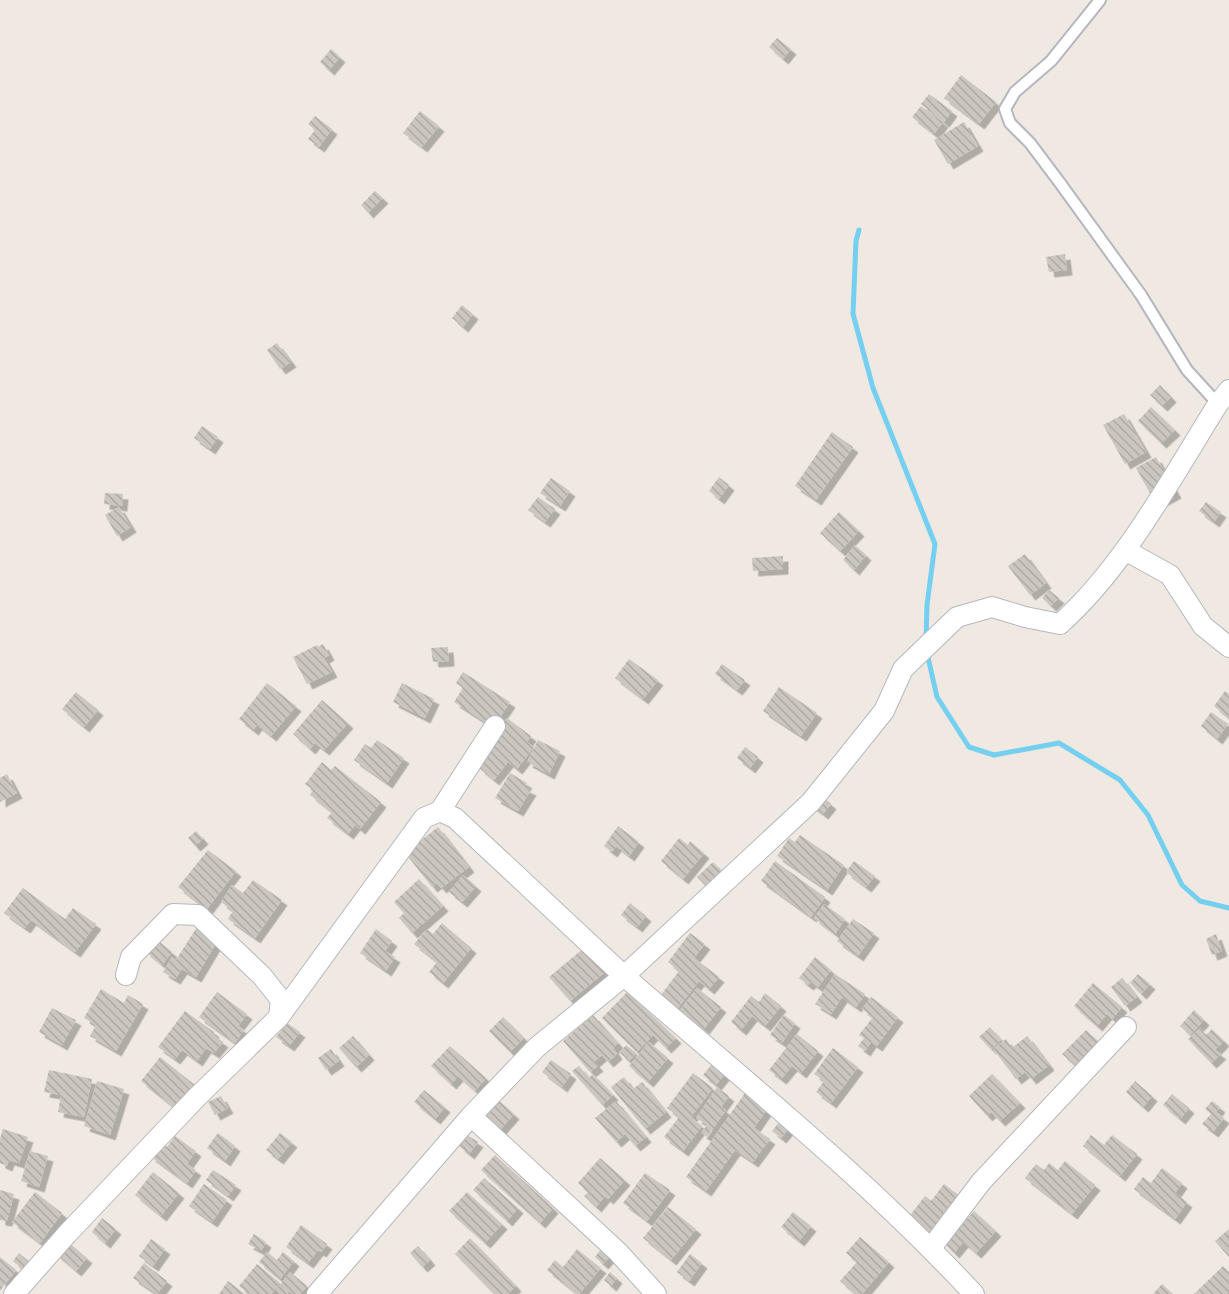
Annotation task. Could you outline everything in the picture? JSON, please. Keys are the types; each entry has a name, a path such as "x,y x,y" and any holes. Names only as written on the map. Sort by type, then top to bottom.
{"street":[{"path":"317,1294 471,1116 537,1047 624,976 811,802 884,711 903,669 957,617 992,607 1060,624 1084,603 1125,550 1223,397"},
{"path":"1125,550 1170,575 1203,626 1229,647"},
{"path":"14,1294 67,1234 188,1106 279,1017 424,818 440,811 495,726"},
{"path":"440,811 455,818 624,976 810,1138 931,1248 974,1294"},
{"path":"126,975 131,957 173,914 198,915 262,976 281,1000 279,1017"},
{"path":"931,1248 981,1182 1126,1027"},
{"path":"471,1116 618,1252 656,1294"}],"lane":[{"path":"1100,0 1051,61 1015,92 1005,109 1010,123 1030,143 1141,295 1187,370 1223,397"}],"building":[{"path":"777,38 791,49 783,59 769,47"},
{"path":"331,49 340,57 329,70 320,62"},
{"path":"961,75 996,102 979,124 944,98"},
{"path":"929,94 952,111 944,122 921,104"},
{"path":"921,106 943,122 934,134 912,117"},
{"path":"420,111 439,126 422,147 403,133"},
{"path":"315,116 332,129 319,147 308,139 315,130 308,124"},
{"path":"964,122 978,146 948,164 934,140"},
{"path":"375,191 383,198 368,213 361,205"},
{"path":"1065,254 1067,270 1049,272 1046,257"},
{"path":"462,305 473,314 463,327 452,318"},
{"path":"277,343 291,362 280,369 267,350"},
{"path":"1160,385 1171,397 1162,406 1150,395"},
{"path":"1151,407 1175,430 1161,443 1138,421"},
{"path":"1124,414 1146,452 1125,464 1103,425"},
{"path":"202,426 218,437 210,449 194,438"},
{"path":"832,432 853,447 816,500 795,486"},
{"path":"1156,457 1176,493 1156,504 1136,468"},
{"path":"719,477 729,485 719,499 709,491"},
{"path":"551,478 570,491 560,506 540,493"},
{"path":"105,493 123,494 122,506 104,504"},
{"path":"538,497 555,509 545,522 528,510"},
{"path":"1206,502 1221,512 1214,522 1199,511"},
{"path":"119,507 131,527 117,536 105,515"},
{"path":"839,512 859,531 840,551 820,533"},
{"path":"855,545 866,555 854,570 843,560"},
{"path":"1025,554 1046,583 1030,595 1008,566"},
{"path":"783,556 783,569 753,571 752,558"},
{"path":"1049,590 1059,598 1051,606 1042,598"},
{"path":"323,644 329,655 324,658 332,672 307,684 293,657"},
{"path":"448,647 449,661 433,662 431,648"},
{"path":"629,659 658,680 643,699 615,678"},
{"path":"722,664 745,680 737,690 715,674"},
{"path":"463,672 510,702 498,720 490,714 485,722 454,702 463,688 456,683"},
{"path":"267,683 296,706 271,736 257,725 253,730 239,719"},
{"path":"402,683 434,699 425,718 393,702"},
{"path":"779,687 817,713 801,736 763,711"},
{"path":"1225,691 1229,694 1229,718 1214,706"},
{"path":"76,692 98,710 84,727 62,709"},
{"path":"322,700 348,723 324,750 315,743 310,749 293,734"},
{"path":"1211,712 1228,724 1217,739 1201,726"},
{"path":"507,718 531,736 527,742 534,747 517,769 508,762 494,780 479,768 482,764 476,759"},
{"path":"377,740 404,758 387,783 354,760 365,744 371,748"},
{"path":"538,740 560,751 549,774 527,762"},
{"path":"745,747 758,757 750,768 737,758"},
{"path":"322,762 331,770 335,766 381,802 360,829 355,825 348,834 327,818 332,812 310,795 313,790 305,784"},
{"path":"510,773 527,783 524,787 531,790 518,811 495,798"},
{"path":"7,774 17,793 0,802 0,778"},
{"path":"819,794 831,804 823,814 811,805"},
{"path":"618,826 639,842 629,856 616,846 612,852 604,846"},
{"path":"438,827 469,867 441,888 437,883 432,887 405,853"},
{"path":"196,831 203,839 195,846 188,838"},
{"path":"800,835 844,865 827,890 777,856 789,838 795,842"},
{"path":"679,838 688,845 690,841 704,853 683,879 661,861"},
{"path":"208,850 236,871 207,909 178,887"},
{"path":"775,861 825,897 811,917 761,881"},
{"path":"854,861 875,876 866,887 846,872"},
{"path":"713,862 726,875 710,890 697,877"},
{"path":"463,875 476,886 462,902 449,892"},
{"path":"419,879 443,906 412,933 399,918 404,913 394,902"},
{"path":"253,880 282,900 255,938 228,919 233,911 221,902 232,885 243,893"},
{"path":"23,888 65,919 73,908 96,924 75,952 31,920 25,928 4,913"},
{"path":"630,903 646,916 637,927 621,915"},
{"path":"824,904 845,919 835,934 814,918"},
{"path":"853,919 874,933 858,956 837,941"},
{"path":"442,923 471,948 443,983 429,972 437,962 414,944 427,929 433,934"},
{"path":"197,927 218,940 196,977 182,969 175,979 163,972 172,957 176,960"},
{"path":"376,929 392,941 385,951 395,957 386,971 360,953"},
{"path":"690,933 705,944 694,958 719,977 709,989 699,981 678,1008 661,995 679,971 668,962"},
{"path":"1216,934 1222,951 1212,955 1206,939"},
{"path":"155,938 172,952 162,965 145,951"},
{"path":"584,948 605,972 570,1001 549,977"},
{"path":"815,957 831,970 818,987 811,982 808,985 799,978"},
{"path":"835,974 865,994 856,1007 842,997 831,1014 815,1004"},
{"path":"1138,974 1150,984 1141,994 1130,983"},
{"path":"1122,978 1137,997 1125,1006 1111,987"},
{"path":"1093,983 1122,1007 1112,1019 1107,1014 1097,1026 1074,1006"},
{"path":"697,988 721,1007 704,1029 680,1010"},
{"path":"101,989 124,1003 128,995 143,1004 116,1051 90,1036 96,1025 84,1018"},
{"path":"217,992 247,1014 238,1026 244,1030 235,1043 199,1017"},
{"path":"627,992 676,1038 666,1048 653,1035 637,1052 602,1018"},
{"path":"765,993 781,1006 765,1026 752,1016 741,1030 731,1022 751,996 759,1002"},
{"path":"871,997 898,1017 877,1046 871,1042 865,1051 858,1046 864,1038 859,1035 873,1017 862,1009"},
{"path":"52,1008 76,1020 62,1045 39,1032"},
{"path":"1194,1010 1204,1020 1190,1035 1180,1026"},
{"path":"185,1011 214,1032 213,1035 223,1042 214,1053 206,1048 197,1061 182,1050 175,1059 158,1047"},
{"path":"593,1015 618,1043 613,1048 617,1054 608,1062 602,1055 594,1062 598,1066 590,1072 563,1041"},
{"path":"784,1015 795,1023 782,1043 770,1035"},
{"path":"503,1017 524,1038 510,1052 489,1031"},
{"path":"287,1023 300,1032 289,1046 276,1037"},
{"path":"990,1027 1001,1040 991,1049 979,1037"},
{"path":"1200,1028 1206,1035 1212,1029 1224,1041 1215,1050 1221,1054 1211,1063 1188,1039"},
{"path":"1086,1030 1099,1042 1076,1066 1062,1054"},
{"path":"797,1034 818,1051 801,1073 792,1066 781,1079 769,1070"},
{"path":"353,1036 369,1055 356,1067 339,1048"},
{"path":"1027,1036 1049,1065 1031,1079 1025,1072 1016,1079 993,1049 1006,1039 1012,1048"},
{"path":"649,1042 668,1058 648,1082 629,1066"},
{"path":"626,1045 636,1053 629,1061 620,1053"},
{"path":"450,1046 486,1078 475,1091 458,1076 451,1084 431,1066"},
{"path":"833,1048 858,1067 831,1103 816,1092 824,1081 814,1074"},
{"path":"331,1049 339,1061 326,1070 318,1058"},
{"path":"160,1057 195,1085 176,1109 141,1081"},
{"path":"551,1060 571,1074 562,1087 542,1072"},
{"path":"712,1064 725,1074 716,1085 703,1075"},
{"path":"579,1066 589,1078 593,1074 613,1095 602,1105 572,1071"},
{"path":"49,1070 92,1079 84,1117 58,1112 61,1095 44,1092"},
{"path":"693,1073 713,1088 691,1117 702,1126 683,1151 664,1137 679,1117 667,1108"},
{"path":"992,1074 1020,1103 1000,1121 991,1112 987,1116 969,1096"},
{"path":"624,1077 633,1089 642,1082 666,1112 645,1129 611,1087"},
{"path":"97,1081 124,1089 110,1135 84,1126"},
{"path":"1135,1081 1152,1096 1143,1107 1126,1092"},
{"path":"717,1087 729,1096 721,1107 726,1110 707,1137 701,1133 707,1125 696,1118"},
{"path":"424,1090 445,1107 435,1119 414,1102"},
{"path":"745,1093 767,1109 754,1128 770,1139 753,1162 735,1150 706,1191 686,1177"},
{"path":"1172,1094 1189,1108 1180,1119 1163,1105"},
{"path":"221,1096 228,1108 215,1115 208,1102"},
{"path":"495,1097 514,1114 499,1131 480,1114"},
{"path":"616,1101 646,1137 635,1146 625,1134 616,1142 595,1118"},
{"path":"1212,1101 1220,1107 1216,1112 1224,1118 1213,1132 1202,1124 1211,1114 1205,1109"},
{"path":"780,1121 789,1128 781,1138 772,1131"},
{"path":"3,1129 28,1137 19,1163 9,1160 7,1166 0,1163 0,1139"},
{"path":"218,1133 235,1146 225,1161 207,1148"},
{"path":"280,1133 292,1142 278,1159 266,1150"},
{"path":"467,1135 478,1142 469,1154 459,1146"},
{"path":"1091,1135 1104,1145 1112,1135 1137,1154 1120,1176 1083,1146"},
{"path":"175,1136 196,1151 187,1164 196,1170 187,1183 150,1156 160,1142 167,1147"},
{"path":"30,1151 48,1156 39,1187 21,1181"},
{"path":"495,1155 553,1208 540,1223 481,1170"},
{"path":"600,1158 625,1180 608,1199 605,1196 596,1207 584,1196 588,1192 578,1183"},
{"path":"1065,1161 1095,1185 1072,1214 1025,1178 1036,1164 1044,1170 1049,1163 1058,1170"},
{"path":"1162,1168 1182,1183 1175,1193 1187,1202 1175,1219 1134,1189 1143,1177 1151,1183"},
{"path":"213,1170 236,1185 228,1196 206,1180"},
{"path":"153,1172 179,1193 161,1216 135,1195"},
{"path":"645,1173 670,1190 647,1221 623,1203"},
{"path":"484,1178 518,1208 507,1221 473,1190"},
{"path":"204,1184 227,1200 212,1222 189,1206"},
{"path":"944,1184 960,1196 930,1235 908,1218 925,1196 931,1201"},
{"path":"0,1190 14,1194 7,1221 0,1220"},
{"path":"35,1192 62,1213 40,1243 12,1222"},
{"path":"467,1192 502,1224 485,1243 449,1211"},
{"path":"668,1207 696,1229 671,1260 643,1238"},
{"path":"974,1211 996,1231 976,1253 963,1242 954,1253 945,1244"},
{"path":"793,1212 811,1226 799,1241 781,1227"},
{"path":"102,1218 116,1229 105,1243 92,1232"},
{"path":"301,1225 327,1244 321,1252 318,1250 308,1263 286,1247"},
{"path":"1229,1229 1229,1257 1215,1241"},
{"path":"254,1234 266,1242 261,1251 248,1244"},
{"path":"860,1237 889,1262 862,1294 855,1294 840,1281 857,1262 846,1253"},
{"path":"470,1238 516,1286 508,1294 494,1294 455,1254"},
{"path":"151,1239 165,1249 153,1266 139,1256"},
{"path":"67,1241 87,1258 76,1271 56,1254"},
{"path":"418,1246 430,1260 422,1267 410,1253"},
{"path":"577,1249 601,1268 579,1294 547,1270 555,1260 563,1267"},
{"path":"601,1249 610,1256 603,1264 595,1257"},
{"path":"267,1252 277,1260 283,1252 294,1261 280,1279 259,1262"},
{"path":"19,1253 32,1264 26,1272 13,1261"},
{"path":"690,1254 702,1263 689,1281 677,1272"},
{"path":"0,1257 16,1270 0,1291"},
{"path":"144,1263 167,1281 157,1294 133,1278"},
{"path":"257,1264 280,1283 271,1294 250,1294 239,1286"},
{"path":"1223,1266 1229,1272 1229,1292 1227,1294 1194,1294"},
{"path":"290,1272 307,1286 300,1294 293,1294 289,1291 287,1294 281,1294 276,1290"},
{"path":"610,1272 617,1278 611,1286 604,1280"},
{"path":"228,1281 245,1294 219,1294"},
{"path":"1162,1284 1173,1294 1153,1294"}],"waterway":[{"path":"859,230 856,241 853,314 873,388 935,544 927,605 926,640"},
{"path":"927,653 937,697 969,747 994,755 1059,743 1120,780 1148,815 1182,885 1200,901 1229,908"}]}
